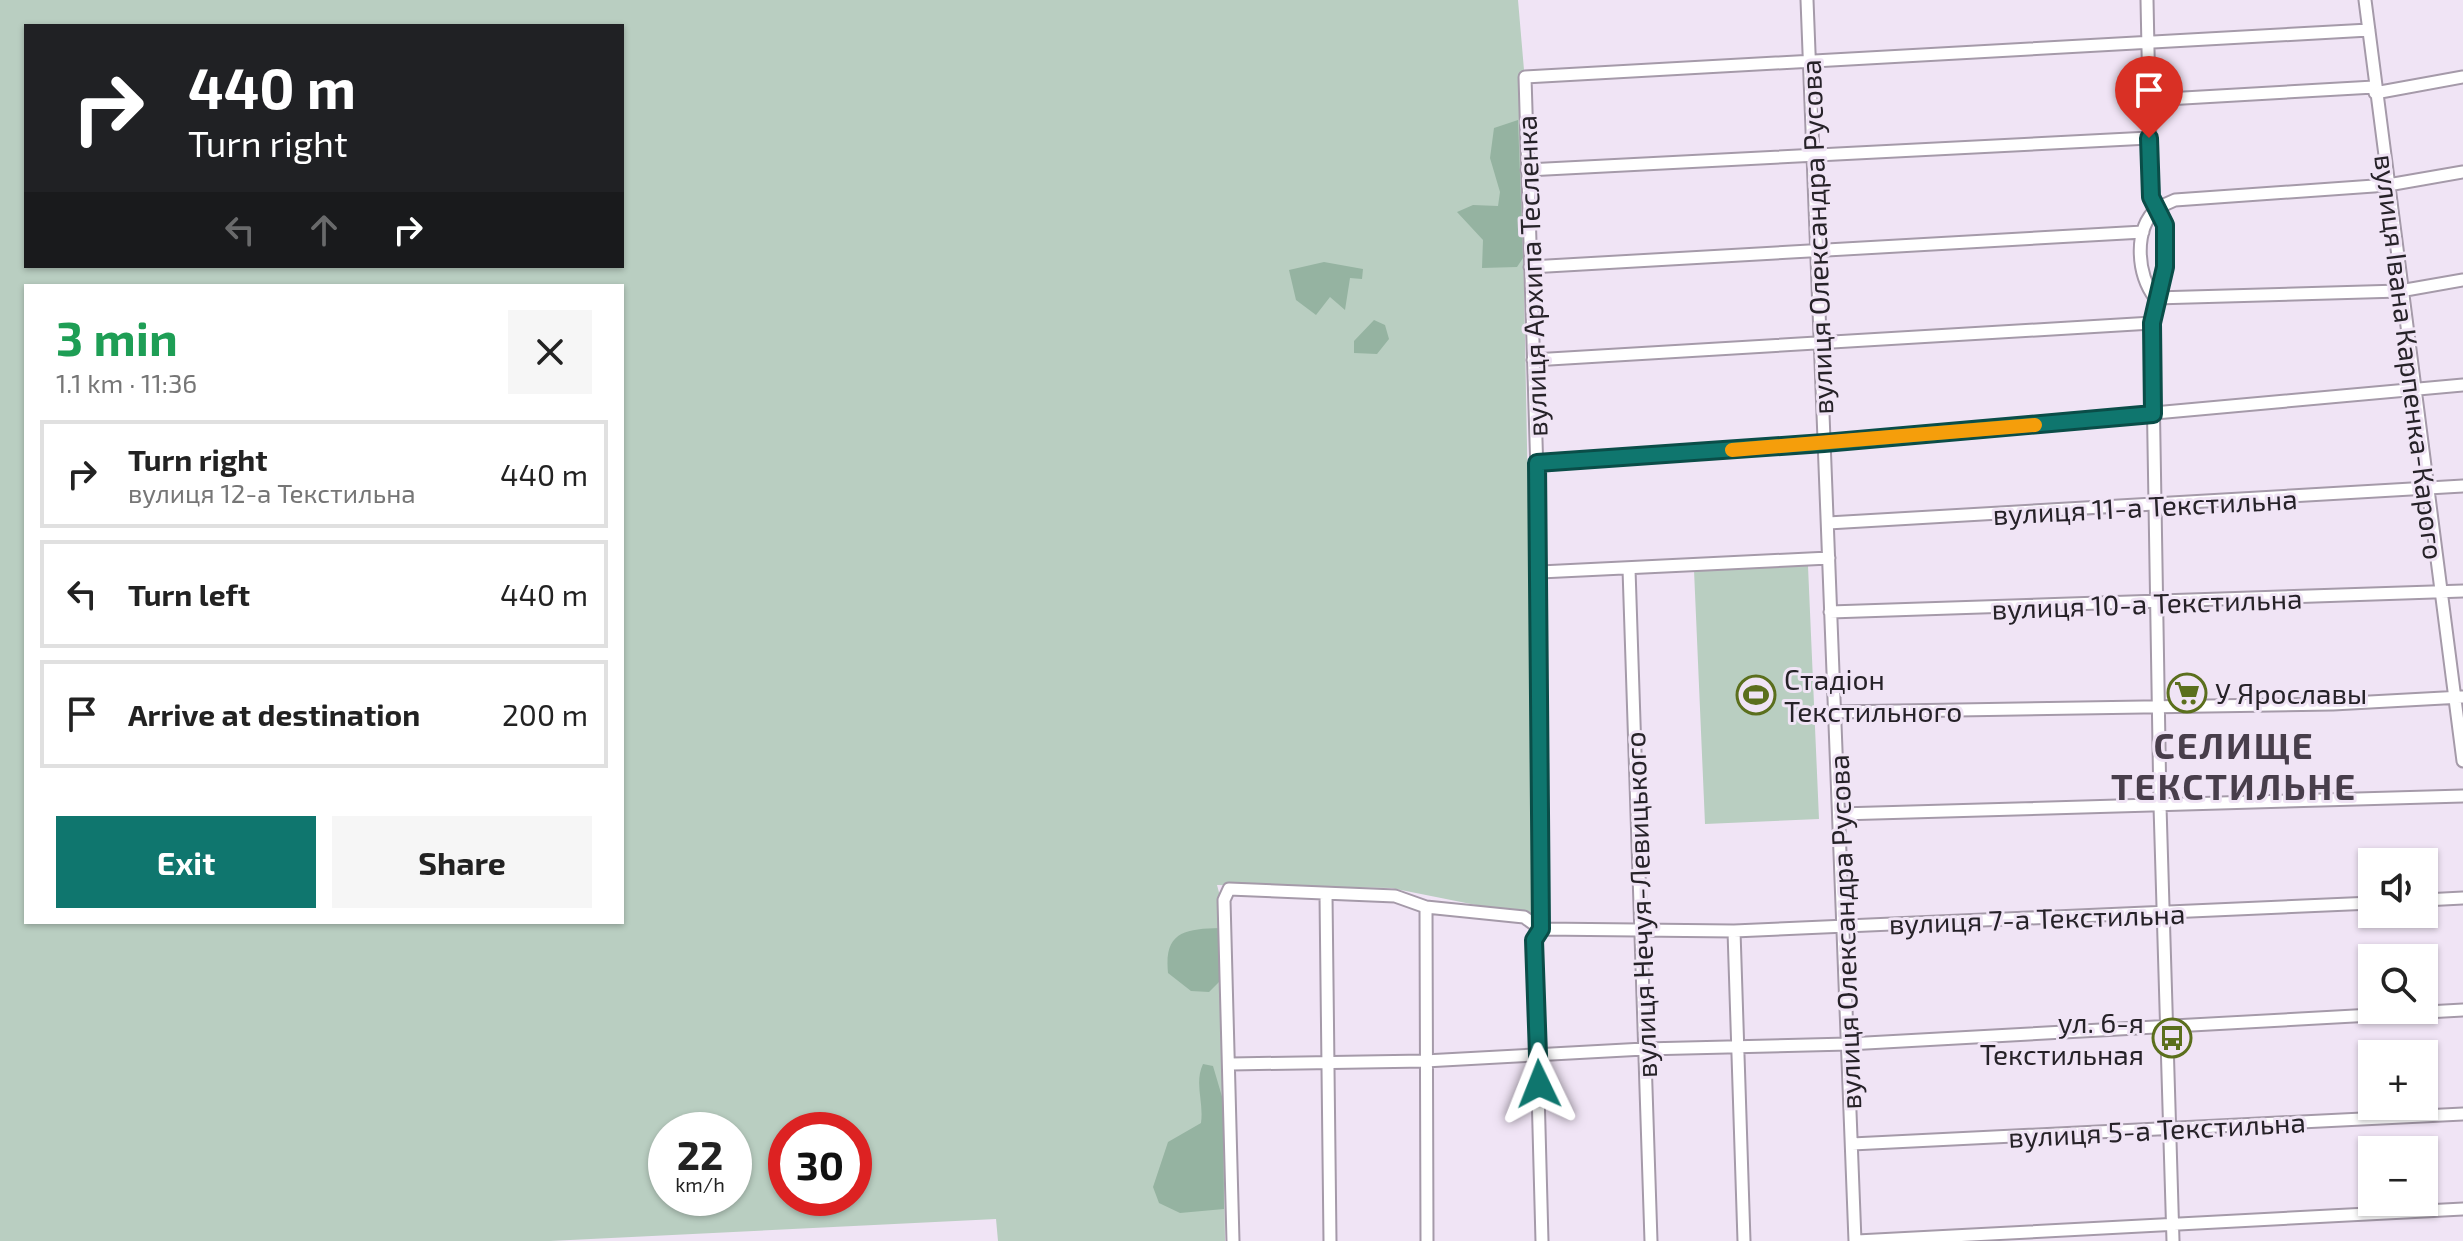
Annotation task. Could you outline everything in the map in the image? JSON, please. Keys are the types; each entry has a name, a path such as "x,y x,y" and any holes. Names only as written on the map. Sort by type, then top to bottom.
{"street":[{"name":"вулиця Олександра Русова","path":"1807,0 1856,1241"},
{"path":"2147,0 2151,197 2165,225 2165,267 2155,298 2152,323 2160,806 2173,1241"},
{"name":"вулиця Івана Карпенка-Карого","path":"2365,0 2441,594 2460,698 2463,761"},
{"path":"1809,61 2369,30"},
{"name":"вулиця Архипа Тесленка","path":"1542,1241 1534,940 1541,929 1540,572 1525,77 1809,61"},
{"path":"2149,100 2375,90 2463,77"},
{"path":"1527,170 2149,138"},
{"path":"2155,298 2144,283 2143,232 2145,223 2157,208 2175,200 2388,185 2463,172"},
{"path":"1530,267 2143,232"},
{"path":"2155,298 2400,291 2463,280"},
{"path":"1533,360 2152,323"},
{"path":"1537,463 1824,443 2463,385"},
{"name":"вулиця 11-а Текстильна","path":"1828,523 2463,486"},
{"path":"1540,572 1829,558"},
{"name":"вулиця Нечуя-Левицького","path":"1629,569 1651,1241"},
{"name":"вулиця 10-а Текстильна","path":"1830,612 2463,591"},
{"path":"1835,712 2460,698"},
{"path":"1840,814 2463,796"},
{"name":"вулиця 7-а Текстильна","path":"1231,1064 1224,900 1229,889 1395,896 1426,907 1524,917 1541,929 1734,931 2358,904"},
{"path":"1326,895 1330,1241"},
{"path":"2438,899 2463,898"},
{"path":"1426,907 1427,1241"},
{"path":"1734,931 1744,1241"},
{"path":"1233,1241 1231,1064 1425,1061 1644,1049 1848,1044 2463,1010"},
{"name":"вулиця 5-а Текстильна","path":"1852,1144 2463,1114"},
{"path":"1856,1241 2463,1209"}],"green space":[{"path":"0,0 1518,0 1524,70 1520,78 1536,917 1391,888 1217,885 1221,900 1225,1241 998,1241 996,1219 550,1241 0,1241"},
{"path":"1518,120 1523,258 1517,267 1482,268 1483,240 1457,212 1473,205 1498,206 1500,192 1490,158 1494,128"},
{"path":"1324,262 1363,269 1362,279 1350,278 1345,310 1330,297 1316,315 1296,300 1289,270"},
{"path":"1374,320 1385,325 1389,339 1377,354 1354,353 1354,341"},
{"name":"Стадіон Текстильного","path":"1808,566 1819,819 1705,824 1694,570"},
{"path":"1220,928 1219,982 1209,992 1191,991 1168,973 1169,949 1173,941 1187,932"},
{"path":"1203,1064 1213,1066 1223,1100 1224,1209 1180,1213 1159,1203 1153,1187 1168,1142 1201,1123 1199,1078"}],"slow traffic":[{"path":"1732,450 2035,425"}],"place":[{"name":"У Ярославы","path":"2187,693"},
{"name":"Стадіон Текстильного","path":"1756,695"},
{"name":"ул. 6-я Текстильная","path":"2172,1038"}],"district":[{"name":"СЕЛИЩЕ ТЕКСТИЛЬНЕ","path":"2234,764"}],"route":[{"path":"1539,1084 1534,940 1541,929 1537,463 1824,443 2153,414 2152,323 2155,298 2165,267 2165,225 2151,197 2149,138"}]}
